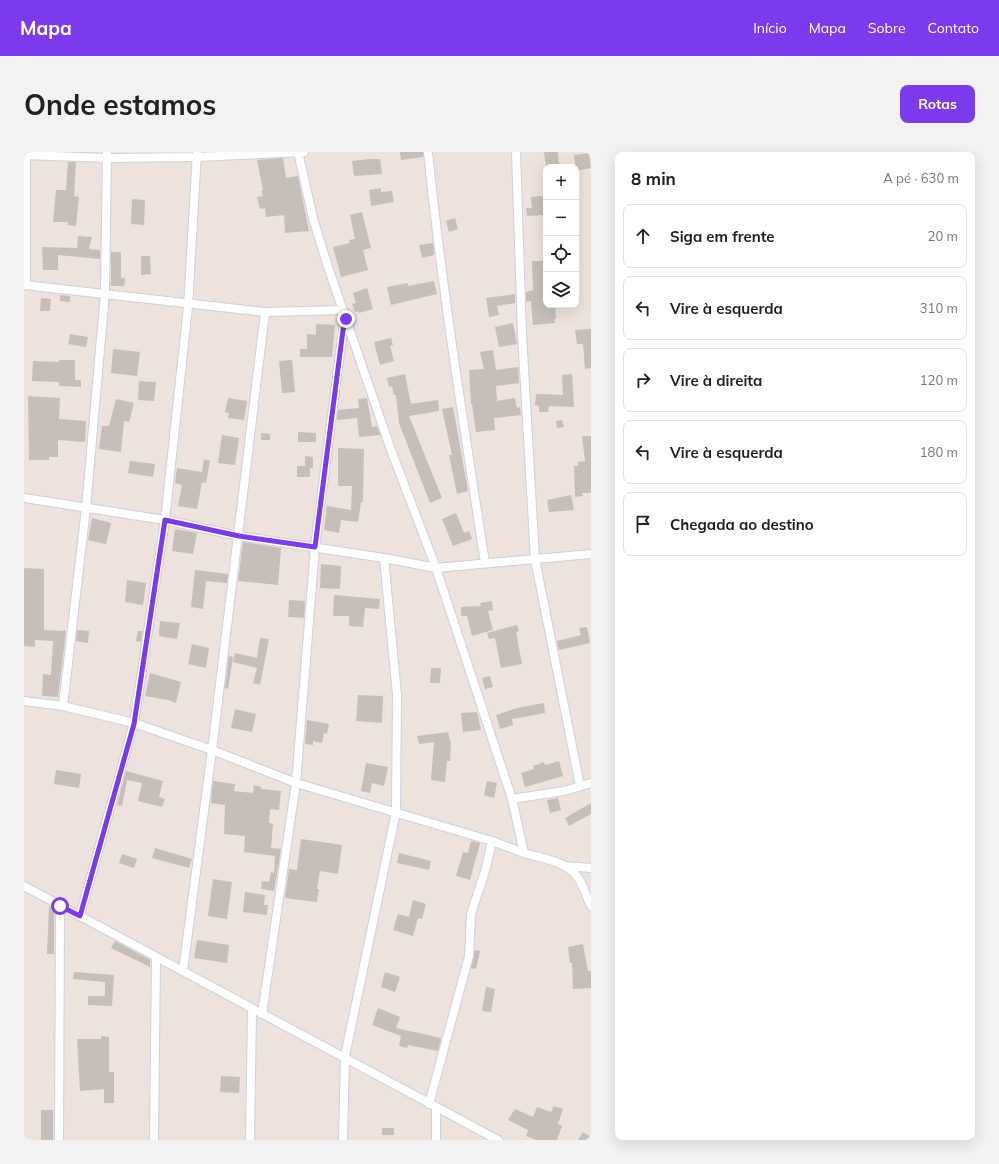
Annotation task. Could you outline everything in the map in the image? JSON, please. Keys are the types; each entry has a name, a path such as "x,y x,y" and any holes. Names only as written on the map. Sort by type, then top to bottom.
{"street":[{"path":"343,310 265,312 188,302 25,285 25,154 197,155 300,152 314,218 343,310 391,450 436,568 512,799 524,853"},
{"path":"428,152 436,232 448,323 485,563"},
{"path":"516,152 522,334 535,559 580,786"},
{"path":"63,706 86,508 105,293 108,155"},
{"path":"80,916 134,724 165,520 188,302 197,155"},
{"path":"183,971 239,536 265,312"},
{"path":"262,1014 296,784 315,547 343,330 346,319"},
{"path":"24,498 165,520 239,536 384,558 436,568 591,554"},
{"path":"343,1140 345,1056 396,812 397,695 384,558"},
{"path":"24,701 63,706 134,724 212,750 296,784 492,841 564,866 591,868"},
{"path":"512,799 564,790 591,783"},
{"path":"436,1140 433,1106 469,956 471,914 486,868 492,841"},
{"path":"564,866 577,876 591,906"},
{"path":"24,886 252,1009 345,1056 433,1106 498,1140"},
{"path":"59,1140 60,906"},
{"path":"154,1140 156,957"},
{"path":"250,1140 252,1009"}],"building":[{"path":"400,152 423,152 423,157 401,160"},
{"path":"544,152 558,152 559,164 546,164"},
{"path":"589,153 591,168 579,170 579,164 575,164 574,155"},
{"path":"283,158 286,178 298,176 309,231 285,233 284,215 266,217 265,208 260,209 257,197 263,196 261,191 263,190 257,160"},
{"path":"380,159 382,174 354,176 352,161"},
{"path":"68,162 76,162 74,196 79,197 76,226 67,225 68,222 53,222 56,190 66,190"},
{"path":"381,188 381,192 392,191 394,202 371,206 369,190"},
{"path":"543,196 543,215 527,216 526,208 532,208 531,197"},
{"path":"132,199 145,200 144,225 131,224"},
{"path":"362,212 371,248 363,250 368,270 341,277 333,247 350,243 349,240 355,239 350,215"},
{"path":"455,218 458,229 449,232 446,221"},
{"path":"78,236 92,237 89,249 100,250 100,259 58,255 58,270 43,270 42,247 77,248"},
{"path":"433,243 434,255 422,258 419,245"},
{"path":"111,252 121,252 121,278 125,278 124,286 111,286"},
{"path":"141,256 150,256 151,274 141,275"},
{"path":"532,261 543,261 543,308 555,308 555,323 533,325 531,301 526,302 526,292 533,290"},
{"path":"434,281 437,294 391,305 387,287 408,283 408,286"},
{"path":"367,288 373,309 359,313 358,311 355,312 352,304 356,303 353,293"},
{"path":"515,294 515,303 497,306 499,315 489,317 486,298"},
{"path":"60,295 70,296 70,302 60,301"},
{"path":"41,298 51,299 50,311 40,311"},
{"path":"513,323 517,344 499,347 495,327"},
{"path":"316,324 335,325 332,357 300,357 300,349 307,349 307,334 316,335"},
{"path":"591,329 591,368 585,369 583,344 577,344 575,330"},
{"path":"70,334 88,337 86,347 68,344"},
{"path":"391,338 393,345 390,346 394,361 380,365 374,342"},
{"path":"113,349 140,352 137,376 111,373"},
{"path":"493,350 496,370 518,367 519,383 496,386 497,401 515,398 517,408 520,407 521,415 494,418 495,430 476,432 471,404 469,370 484,369 480,352"},
{"path":"59,360 75,360 75,380 81,380 81,387 59,386 59,382 32,381 33,361 59,362"},
{"path":"292,360 295,392 282,393 279,361"},
{"path":"405,374 411,404 438,400 439,411 409,416 442,498 430,503 399,423 396,395 394,395 392,386 389,387 387,378"},
{"path":"572,374 574,407 549,406 548,412 539,412 539,406 535,405 536,394 563,395 562,375"},
{"path":"139,381 156,382 154,401 138,400"},
{"path":"28,396 60,398 59,419 86,421 85,442 58,440 58,457 49,457 49,460 29,460"},
{"path":"228,398 247,401 244,420 228,418 229,413 225,412"},
{"path":"367,398 372,427 377,426 380,435 359,437 357,418 337,420 338,410 359,408 358,399"},
{"path":"116,399 134,403 129,422 124,421 121,452 99,449 102,426 109,426"},
{"path":"453,407 468,491 457,494 449,455 452,455 442,409"},
{"path":"562,420 564,427 557,428 556,421"},
{"path":"298,432 316,433 316,442 298,442"},
{"path":"261,433 270,434 270,440 261,440"},
{"path":"222,435 239,438 235,465 218,463"},
{"path":"582,436 591,436 591,493 582,493 583,496 575,497 574,466 578,466 578,462 585,461"},
{"path":"338,448 364,449 363,502 361,502 358,522 341,520 339,533 324,530 327,506 351,510 352,486 338,486"},
{"path":"305,456 313,457 313,468 310,468 310,477 297,477 297,466 305,466"},
{"path":"204,459 210,461 206,483 202,482 197,509 178,506 182,485 175,483 177,468 202,472"},
{"path":"130,461 155,464 153,477 128,473"},
{"path":"571,495 574,510 549,512 547,500"},
{"path":"456,513 464,533 469,531 472,539 453,546 442,519"},
{"path":"92,518 111,523 106,544 88,540"},
{"path":"175,529 197,533 193,554 172,551"},
{"path":"243,542 281,548 278,585 238,581"},
{"path":"321,564 341,566 340,589 320,588"},
{"path":"24,568 44,569 44,630 66,631 58,697 42,696 43,674 51,675 53,641 35,640 35,647 24,646"},
{"path":"195,570 228,574 227,583 206,581 203,609 191,607"},
{"path":"127,580 146,583 143,605 125,602"},
{"path":"334,595 380,599 379,609 365,608 363,627 349,626 349,616 333,616"},
{"path":"289,600 305,601 304,618 288,617"},
{"path":"492,601 493,610 488,611 493,630 472,636 467,616 461,616 461,607 481,606 480,603"},
{"path":"160,621 180,623 177,639 159,636"},
{"path":"517,625 519,631 516,632 522,664 501,668 495,638 489,639 487,633"},
{"path":"587,627 590,643 559,650 557,641 581,635 579,628"},
{"path":"77,630 89,631 88,643 76,641"},
{"path":"138,631 142,631 141,642 136,641"},
{"path":"260,638 269,639 260,685 253,683 257,668 233,662 235,653 257,658"},
{"path":"192,644 209,648 206,668 188,664"},
{"path":"229,656 233,657 228,689 225,688"},
{"path":"431,668 441,668 440,683 430,683"},
{"path":"150,673 181,682 176,703 145,696"},
{"path":"490,676 493,687 485,689 482,678"},
{"path":"358,695 383,696 382,723 356,721"},
{"path":"544,703 545,713 512,719 513,725 500,729 496,715 517,708"},
{"path":"235,709 256,714 252,732 231,728"},
{"path":"477,712 481,730 463,732 461,713"},
{"path":"307,720 329,724 327,734 324,733 322,743 313,741 313,745 305,744"},
{"path":"448,732 451,744 450,761 447,761 445,782 431,780 434,742 419,744 417,736"},
{"path":"559,761 563,776 525,787 521,773 534,769 533,766 544,762 545,765"},
{"path":"366,763 388,767 384,786 372,783 370,793 361,791"},
{"path":"56,770 81,774 79,788 54,784"},
{"path":"126,771 163,781 159,797 165,799 162,807 138,801 142,783 127,780 122,806 117,805"},
{"path":"213,781 235,784 234,791 253,793 254,785 261,787 261,789 281,791 279,810 270,809 269,823 273,824 271,848 281,849 274,891 261,889 262,881 269,882 271,872 274,873 275,856 244,852 245,836 224,834 225,805 211,803"},
{"path":"487,781 497,783 494,798 484,795"},
{"path":"558,798 561,810 550,813 547,800"},
{"path":"591,803 591,814 569,826 565,818"},
{"path":"301,839 342,845 338,874 320,871 317,889 319,889 317,902 285,898 289,869 297,870"},
{"path":"471,841 480,843 470,880 456,876 463,852 468,853"},
{"path":"155,848 192,859 189,868 152,858"},
{"path":"399,853 431,861 429,870 397,863"},
{"path":"122,854 137,859 134,868 119,863"},
{"path":"213,879 232,882 227,919 208,916"},
{"path":"245,892 265,895 264,905 268,905 267,915 243,912"},
{"path":"413,900 426,904 422,919 418,918 413,936 393,930 398,914 409,917"},
{"path":"49,906 54,909 54,954 47,954"},
{"path":"197,940 229,945 227,963 194,958"},
{"path":"115,941 150,960 150,967 111,948"},
{"path":"583,944 588,971 591,971 591,988 573,989 572,963 570,963 568,947"},
{"path":"475,950 480,951 476,969 471,968"},
{"path":"74,972 114,975 112,1006 88,1005 88,996 105,996 105,982 73,979"},
{"path":"385,972 400,977 395,992 381,987"},
{"path":"486,987 495,989 491,1012 482,1011"},
{"path":"378,1008 400,1017 396,1028 441,1038 438,1051 408,1045 407,1048 399,1046 401,1036 372,1025"},
{"path":"101,1036 109,1037 109,1072 114,1072 114,1103 104,1103 104,1089 80,1091 77,1039 101,1039"},
{"path":"221,1076 240,1077 239,1093 220,1092"},
{"path":"554,1106 563,1109 558,1124 562,1126 557,1140 536,1140 526,1136 528,1130 508,1120 515,1109 533,1117 537,1107 551,1112"},
{"path":"41,1110 53,1110 53,1140 41,1140"},
{"path":"382,1128 394,1128 394,1135 382,1135"},
{"path":"583,1132 591,1137 591,1140 578,1140"}],"route":[{"path":"60,906 80,916 134,724 165,520 239,536 315,547 343,330 346,319"}]}
